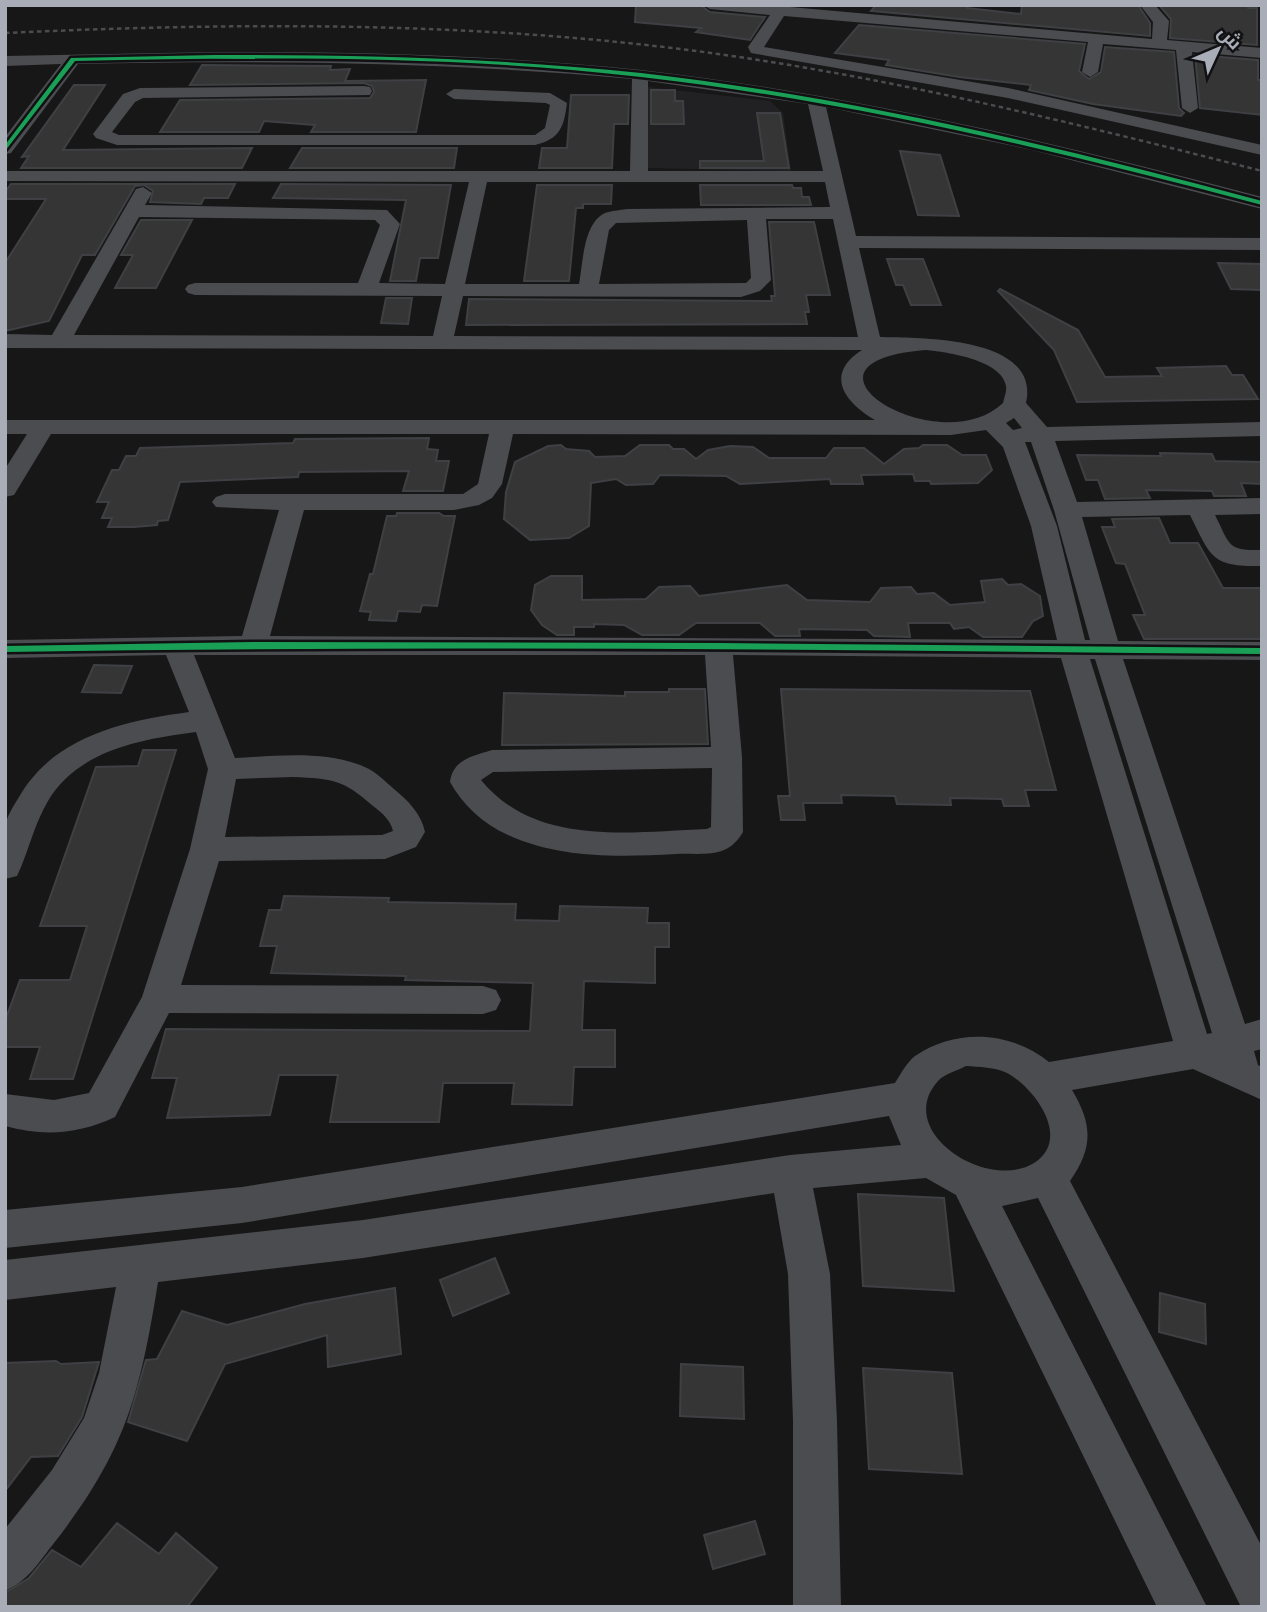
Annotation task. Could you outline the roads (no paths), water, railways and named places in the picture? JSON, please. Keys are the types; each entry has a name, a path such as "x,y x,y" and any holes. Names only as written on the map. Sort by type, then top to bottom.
{"street":[{"path":"710,5 782,9 856,18 1096,38 1160,37"},
{"path":"932,43 942,5"},
{"path":"1147,5 1161,22 1160,37"},
{"path":"782,9 756,47 757,50 1020,95 1262,150"},
{"path":"1111,24 1160,37 1184,47 1262,53"},
{"path":"1090,72 1096,38"},
{"path":"1184,47 1190,108"},
{"path":"5,61 256,55 538,66 640,75 908,118 1058,150 1262,203"},
{"path":"376,58 361,97 140,93 129,98 102,134 117,140 277,140 346,133 441,133 535,139 547,137 555,128 559,103 550,98 454,94"},
{"path":"5,149 73,59"},
{"path":"639,176 640,75"},
{"path":"816,102 840,213 850,242 870,342"},
{"path":"261,175 277,140"},
{"path":"5,176 832,177"},
{"path":"60,340 134,211 151,176"},
{"path":"442,342 478,177"},
{"path":"134,211 380,214 390,224 366,289"},
{"path":"588,289 600,228 610,218 627,215 840,213"},
{"path":"195,289 741,291 753,288 761,280 756,214"},
{"path":"850,242 1262,244"},
{"path":"5,341 926,343 978,352 999,363 1013,376 1018,390 1014,404 1002,416 998,429"},
{"path":"901,344 878,350 862,360 853,372 852,386 861,400 878,412 902,422 927,427"},
{"path":"1014,404 1040,434 1067,510 1106,649 1250,1059 1195,1053 1045,1079"},
{"path":"225,502 471,500 485,491 490,484 503,425"},
{"path":"5,427 927,427 998,429 1040,434 1262,429"},
{"path":"5,490 43,427"},
{"path":"998,429 1014,444 1044,526 1073,650 1195,1053"},
{"path":"253,645 294,502"},
{"path":"1067,510 1262,506"},
{"path":"1199,508 1220,550 1225,554 1238,559 1262,558"},
{"path":"5,649 253,645 1262,650"},
{"path":"718,646 727,757 727,832 713,841 570,843 519,828 492,812 465,782 466,774 476,766 492,761 727,757"},
{"path":"5,1110 42,1118 90,1112 102,1105 110,1096 159,999 206,849 223,769 207,720 177,648"},
{"path":"5,867 36,793 49,776 70,759 114,738 207,720"},
{"path":"206,849 385,847 404,839 410,832 408,822 400,811 358,776 337,769 223,769"},
{"path":"159,999 483,1000"},
{"path":"962,1051 984,1051 1006,1056 1026,1065 1045,1079 1059,1098 1068,1119 1069,1140 1062,1160 1047,1176 1025,1187 999,1191 971,1186 929,1160 914,1140 907,1118 907,1097 914,1080 926,1066 943,1057 962,1051"},
{"path":"5,1229 242,1206 907,1097"},
{"path":"5,1280 363,1239 790,1173 929,1160"},
{"path":"790,1173 809,1274 815,1421 817,1607"},
{"path":"1047,1176 1262,1597"},
{"path":"971,1186 1183,1607"},
{"path":"5,1566 82,1465 100,1433 115,1389 140,1266"}],"railway":[{"path":"5,33 185,27 366,27 456,30 636,44 725,55 928,91 1262,171"}]}
